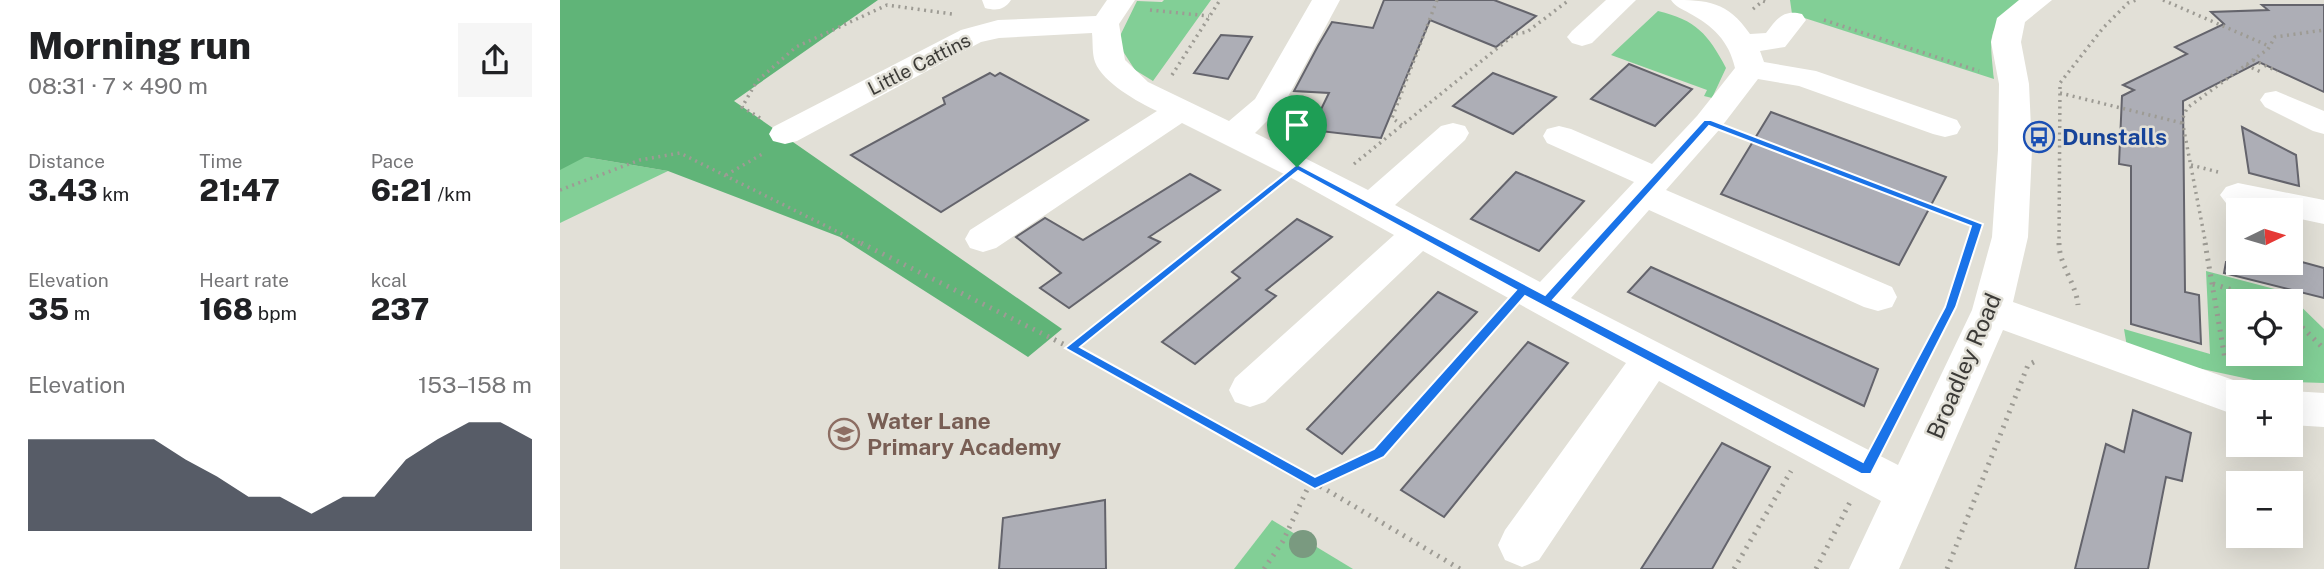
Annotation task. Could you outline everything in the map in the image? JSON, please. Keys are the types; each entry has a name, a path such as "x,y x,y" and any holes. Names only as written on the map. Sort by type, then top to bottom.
{"street":[{"path":"1232,135 1268,104 1326,0"},
{"path":"1582,37 1622,0"},
{"path":"1685,0 1709,10 1738,45 1805,78 1945,127"},
{"name":"Broadley Road","path":"1874,569 1992,310 2011,232 2014,84 2006,42 2011,18 2038,0"},
{"name":"Little Cattins","path":"777,142 971,36 997,10 1114,10"},
{"path":"1114,10 1110,62 1137,89 1297,167 1909,493"},
{"path":"1738,45 1775,41 1781,11"},
{"path":"1534,295 1650,187 1707,122 1738,45"},
{"path":"2271,88 2324,124"},
{"path":"983,239 1168,105"},
{"path":"1371,207 1452,133"},
{"path":"1559,136 1650,187 1878,297"},
{"path":"2238,195 2324,212"},
{"path":"1250,390 1420,233"},
{"path":"1992,310 2226,395"},
{"path":"1522,545 1653,357"}],"path":[{"path":"758,117 742,107 757,81 786,55 796,47 893,0"},
{"path":"1168,105 1209,16 1220,0"},
{"path":"1402,125 1392,118 1437,0"},
{"path":"1330,185 1515,34 1527,32 1569,0"},
{"path":"1947,569 2028,365 2082,342 2077,294 2059,251 2060,83 2103,28 2128,3 2136,0"},
{"path":"2163,0 2269,46"},
{"path":"1738,45 1745,15 1763,1 1781,11"},
{"path":"887,5 986,21 997,10"},
{"path":"1114,10 1209,16"},
{"path":"1821,20 1976,70"},
{"path":"2246,65 2271,88"},
{"path":"2060,93 2182,123"},
{"path":"1707,122 1977,224"},
{"path":"725,175 777,142"},
{"path":"560,190 640,160 680,153 1071,348 1313,482 1460,569"},
{"path":"1071,348 1297,167"},
{"path":"1975,234 1980,214"},
{"path":"2213,284 2229,289"},
{"path":"1264,569 1283,541 1313,482 1379,453 1534,295"},
{"path":"1816,569 1944,318"},
{"path":"2303,328 2324,349"},
{"path":"1734,569 1809,440"}],"green space":[{"path":"560,0 878,0 734,101 1062,329 1028,357 840,237 668,171 585,157 560,170"},
{"path":"1211,0 1153,81 1135,70 1117,42 1137,1"},
{"path":"1790,0 2026,0 2003,18 1993,33 1994,79 1792,14"},
{"path":"1658,11 1682,19 1700,30 1719,56 1726,68 1712,98 1704,96 1707,90 1611,55"},
{"path":"585,157 668,171 560,223 560,162"},
{"path":"2206,271 2275,289 2226,289 2226,366 2303,366 2303,309 2324,329 2324,383 2303,382 2303,380 2253,380 2128,353 2124,329 2210,354"},
{"path":"1272,520 1353,569 1234,569"}],"building":[{"path":"1384,0 1494,0 1536,16 1496,47 1430,20 1381,138 1311,130 1329,93 1294,91 1318,46 1332,22 1373,28"},
{"path":"2262,5 2324,5 2324,92 2259,62 2183,101 2185,292 2199,295 2201,344 2131,324 2131,166 2119,164 2122,96 2134,90 2123,85 2187,54 2175,47 2224,24 2211,12 2268,10"},
{"path":"1221,35 1252,37 1228,79 1194,73"},
{"path":"1629,64 1692,89 1655,126 1591,99"},
{"path":"990,73 995,76 1000,73 1088,120 941,212 851,155 945,104 943,98"},
{"path":"1493,73 1556,97 1513,134 1453,106"},
{"path":"1771,112 1946,177 1899,265 1721,194"},
{"path":"2242,127 2296,155 2299,186 2249,173"},
{"path":"1516,172 1584,201 1539,251 1471,219"},
{"path":"1190,174 1220,190 1149,237 1160,242 1069,308 1040,288 1061,273 1016,237 1045,218 1083,240"},
{"path":"1297,219 1332,237 1266,290 1276,296 1195,364 1162,342 1240,278 1232,272"},
{"path":"2303,262 2324,268 2324,298 2303,293 2303,289 2288,289 2232,275 2303,275"},
{"path":"1651,267 1878,369 1864,406 1628,292"},
{"path":"1438,292 1477,312 1342,454 1307,429"},
{"path":"1528,342 1568,363 1444,517 1401,490"},
{"path":"2133,410 2191,433 2182,481 2166,477 2148,569 2075,569 2106,444 2124,452"},
{"path":"1722,443 1770,467 1712,569 1641,569"},
{"path":"1105,500 1106,569 999,569 1003,518"}],"place":[{"name":"Dunstalls","path":"2039,137"},
{"name":"Water Lane Primary Academy","path":"844,434"}],"route":[{"path":"1707,122 1977,224 1950,307 1866,470 1523,290 1379,453 1315,484 1071,348 1297,167 1546,301 1707,122"}]}
